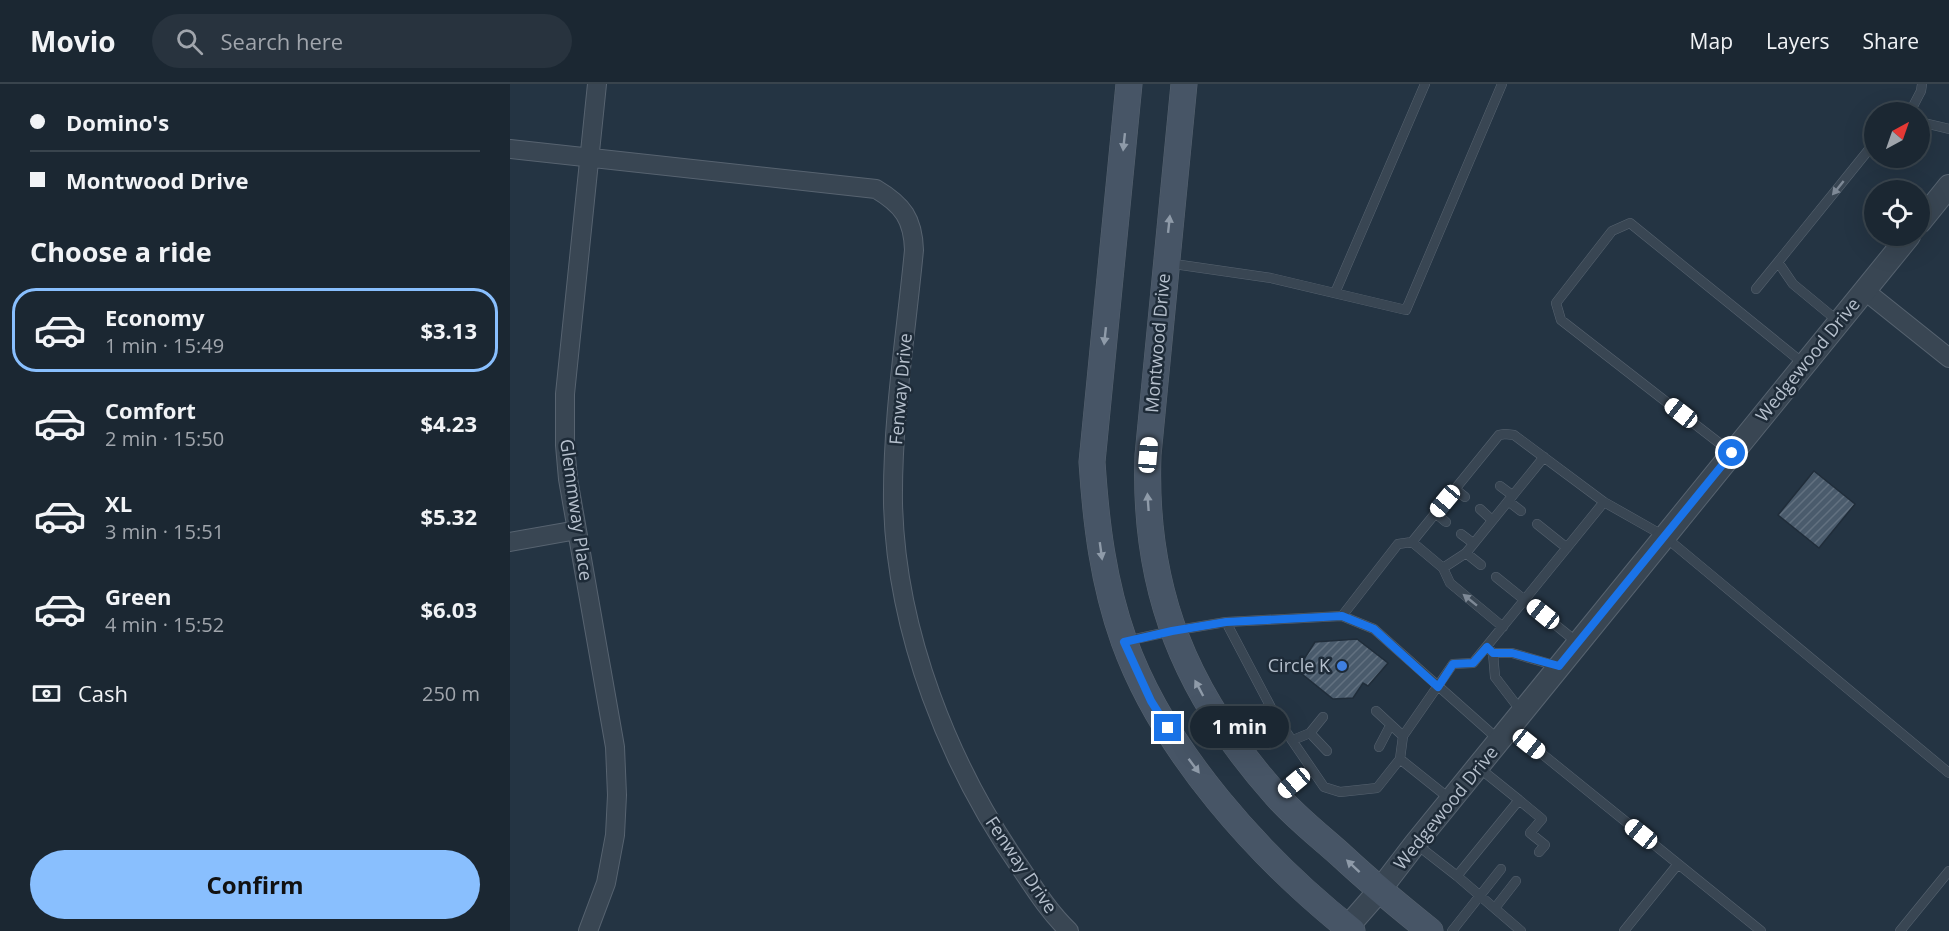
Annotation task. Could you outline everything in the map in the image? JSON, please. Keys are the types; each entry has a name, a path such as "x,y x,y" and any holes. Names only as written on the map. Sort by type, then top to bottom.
{"main road":[{"path":"1129,84 1092,462 1095,517 1102,562 1124,642 1151,701 1171,734 1227,810 1259,846 1348,930"},
{"name":"Montwood Drive","path":"1184,84 1148,455 1150,540 1160,590 1172,631 1197,685 1236,746 1277,797 1312,831 1379,891 1430,931"}],"street":[{"name":"Glemmway Place","path":"588,931 606,883 615,835 617,795 615,747 577,530 565,445 565,394 597,84"},
{"name":"Fenway Drive","path":"510,150 876,189 891,198 907,215 913,232 914,250 895,443 893,505 900,576 913,636 927,684 951,745 979,802 1000,840 1064,929"},
{"path":"1930,210 1949,186"},
{"name":"Wedgewood Drive","path":"1348,930 1415,844 1901,246"},
{"path":"1864,290 1949,358"},
{"path":"510,542 577,530"}],"lane":[{"path":"1335,293 1425,84"},
{"path":"1165,263 1271,278 1406,310 1502,84"},
{"path":"1915,102 1922,84"},
{"path":"1930,124 1949,129"},
{"path":"1756,289 1864,156"},
{"path":"1732,453 1561,320 1557,303 1612,231 1630,223 1804,364"},
{"path":"1778,262 1793,284 1839,322"},
{"path":"1342,616 1398,544 1412,542 1499,435 1514,435 1604,502 1664,536 1949,772"},
{"path":"1443,568 1466,553 1544,457"},
{"path":"1475,465 1484,472"},
{"path":"1500,486 1521,512"},
{"path":"1455,489 1465,497"},
{"path":"1226,622 1276,717 1324,787 1340,792 1377,788 1400,759 1403,736 1453,664 1473,663 1490,650 1503,627 1604,502"},
{"path":"1480,509 1492,520"},
{"path":"1435,513 1446,522"},
{"path":"1537,524 1567,548"},
{"path":"1461,534 1473,543"},
{"path":"1412,542 1443,568 1450,583 1503,627"},
{"path":"1466,553 1481,565"},
{"path":"1496,577 1578,643"},
{"path":"1124,642 1226,622 1342,616 1374,629 1438,687 1511,727 1761,931"},
{"path":"1490,650 1512,653 1559,666"},
{"path":"1490,650 1495,677 1511,727"},
{"path":"1376,711 1403,736"},
{"path":"1236,746 1276,717"},
{"path":"1293,740 1310,734 1323,717"},
{"path":"1379,747 1390,726"},
{"path":"1310,734 1327,751"},
{"path":"1400,759 1452,800"},
{"path":"1478,768 1542,819 1528,837 1545,845 1539,852"},
{"path":"1277,797 1311,769"},
{"path":"1457,876 1519,800"},
{"path":"1415,844 1457,876 1521,931"},
{"path":"1624,931 1678,864"},
{"path":"1452,931 1501,869"},
{"path":"1900,931 1949,871"},
{"path":"1495,908 1516,881"}],"building":[{"path":"1814,471 1855,504 1819,548 1778,515"},
{"name":"Circle K","path":"1357,639 1388,663 1368,686 1363,683 1353,698 1333,699 1297,670 1315,642"}],"place":[{"name":"Circle K","path":"1342,666"}],"route":[{"path":"1168,728 1151,701 1124,642 1226,622 1342,616 1374,629 1438,687 1453,664 1473,663 1487,647 1493,653 1512,653 1559,666 1732,453"}]}
